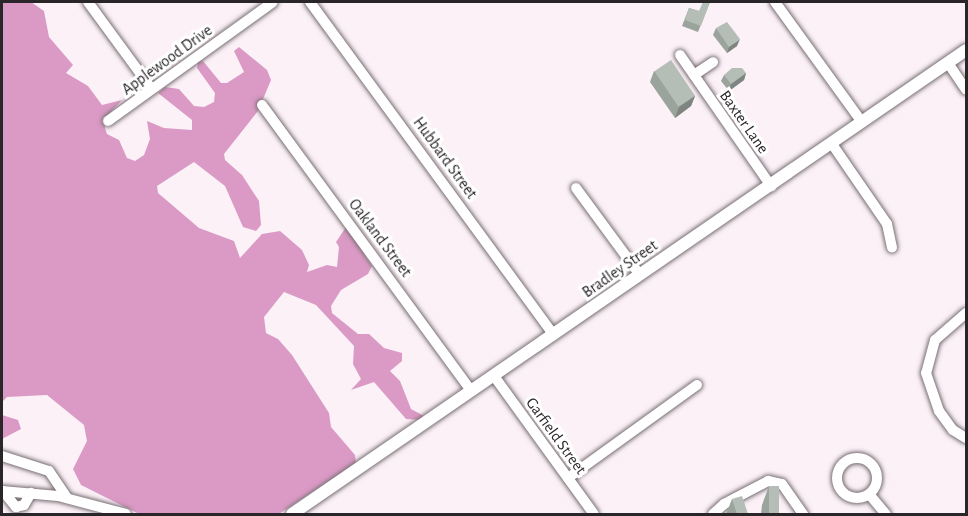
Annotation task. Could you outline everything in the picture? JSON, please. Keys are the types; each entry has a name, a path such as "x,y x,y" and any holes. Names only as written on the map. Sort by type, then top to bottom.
{"main road":[{"name":"Bradley Street","path":"291,514 966,50"}],"street":[{"path":"88,2 151,88"},
{"name":"Applewood Drive","path":"108,122 151,88 273,2"},
{"name":"Hubbard Street","path":"310,2 554,334"},
{"path":"775,2 862,122"},
{"name":"Baxter Lane","path":"680,55 771,186"},
{"path":"694,75 713,62"},
{"path":"948,63 966,90"},
{"name":"Oakland Street","path":"262,105 471,392"},
{"path":"832,144 887,224 892,247"},
{"path":"576,188 640,275"},
{"path":"966,313 935,340 926,373 939,411 953,430 966,438"},
{"name":"Garfield Street","path":"494,376 594,514"},
{"path":"568,478 697,386"},
{"path":"2,456 49,471 67,498"},
{"path":"714,514 724,504 768,481 782,484 803,514"},
{"path":"2,491 67,498 126,514"},
{"path":"870,494 886,514"}],"shaded area":[{"path":"2,2 31,2 44,11 49,37 73,65 66,73 88,86 102,105 122,100 105,118 105,128 107,134 119,140 127,158 135,161 144,155 150,139 147,121 164,128 192,130 192,120 158,93 165,87 179,89 194,106 204,107 214,102 215,93 197,68 198,62 203,61 221,83 227,83 244,72 234,51 239,47 267,70 271,80 258,111 224,154 225,160 242,175 259,201 261,225 256,231 243,227 225,186 194,162 157,186 158,193 199,228 234,241 240,258 262,234 280,231 302,250 309,265 307,272 327,265 337,267 339,247 336,242 346,227 372,266 368,274 341,290 331,306 332,313 358,334 369,334 384,348 402,353 402,361 390,371 400,381 411,409 424,416 421,420 406,419 374,382 351,390 361,379 353,364 354,346 316,305 284,292 264,317 266,333 278,339 292,355 329,413 331,427 355,455 356,463 279,514 139,514 81,485 73,469 87,441 84,425 47,395 7,397 2,402"},
{"path":"2,415 18,420 21,429 2,439"}],"building":[{"path":"703,2 710,2 701,26 685,20 689,8 699,11"},
{"path":"727,22 740,39 729,47 716,28"},
{"path":"671,60 695,96 678,107 654,71"},
{"path":"732,68 742,68 746,73 731,84 724,75"},
{"path":"769,486 779,486 779,514 769,514"},
{"path":"742,496 748,514 737,514 732,499"}]}
